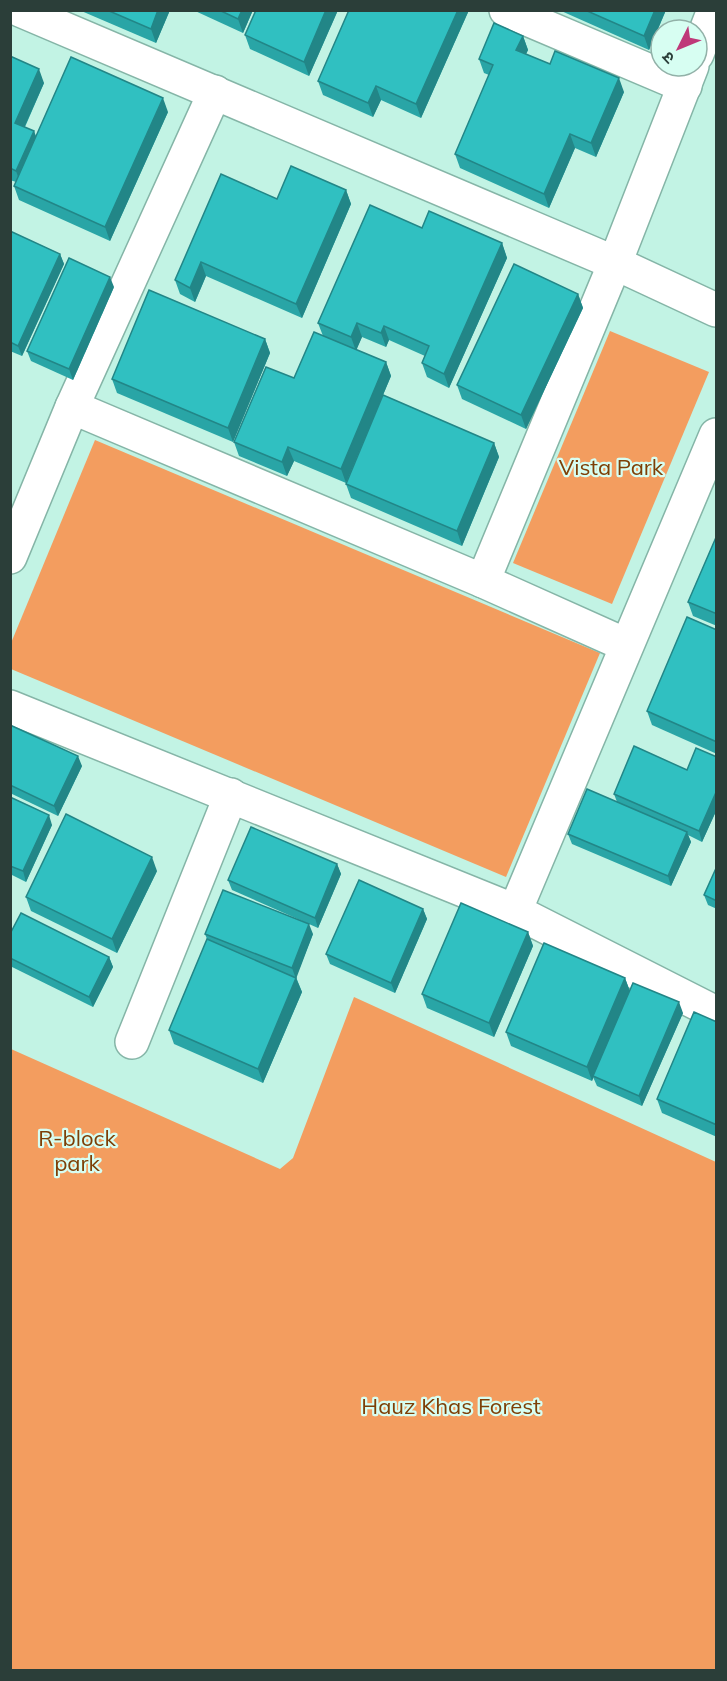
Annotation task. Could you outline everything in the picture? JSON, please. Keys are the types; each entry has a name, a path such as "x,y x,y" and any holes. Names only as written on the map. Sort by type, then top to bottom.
{"street":[{"path":"20,10 615,263 717,310"},
{"path":"506,10 649,62"},
{"path":"483,581 615,263 687,78"},
{"path":"10,557 72,407 215,92"},
{"path":"72,407 483,581 626,645"},
{"path":"515,911 717,435"},
{"path":"10,706 515,911 717,1013"},
{"path":"132,1042 231,795"}],"green space":[{"name":"Vista Park","path":"610,331 709,372 612,604 513,563"},
{"path":"95,440 600,653 506,877 11,669 11,643"},
{"name":"Hauz Khas Forest","path":"354,997 716,1162 716,1670 11,1670 11,1049 280,1169 293,1158"}],"building":[{"path":"107,10 158,10 151,29"},
{"path":"219,10 242,10 238,19"},
{"path":"256,10 326,10 304,62 245,35"},
{"path":"349,10 458,10 416,104 376,86 368,103 318,81"},
{"path":"585,10 655,10 652,18 649,18 644,36"},
{"path":"494,23 523,36 516,50 550,64 555,51 619,78 591,143 570,134 544,194 455,154 493,65 479,59"},
{"path":"10,56 39,69 15,123 34,131 16,171 10,168"},
{"path":"71,57 163,98 105,227 14,186"},
{"path":"291,166 346,190 296,304 201,262 190,288 175,280 221,174 277,199"},
{"path":"370,205 422,228 429,211 502,243 444,374 422,363 429,346 384,326 381,333 357,323 351,337 318,323"},
{"path":"10,231 60,254 18,346 10,342"},
{"path":"69,258 110,277 69,369 27,351"},
{"path":"514,264 578,294 521,415 457,385"},
{"path":"149,290 265,339 228,428 112,379"},
{"path":"314,332 386,362 341,469 288,447 282,462 234,442 266,367 294,378"},
{"path":"383,395 494,443 457,531 346,484"},
{"path":"717,535 717,614 688,602"},
{"path":"687,617 717,630 717,742 647,711"},
{"path":"10,725 78,756 54,806 10,785"},
{"path":"634,746 687,770 696,748 717,757 717,790 699,831 614,794"},
{"path":"587,789 687,832 668,876 568,834"},
{"path":"10,797 49,815 23,871 10,866"},
{"path":"66,814 152,857 112,939 26,897"},
{"path":"251,827 337,864 315,918 228,880"},
{"path":"717,866 717,901 704,895"},
{"path":"359,880 423,909 391,983 326,954"},
{"path":"223,890 309,924 292,968 205,934"},
{"path":"461,903 528,932 489,1023 422,994"},
{"path":"21,913 109,957 89,997 10,958 10,934"},
{"path":"207,939 296,978 258,1069 169,1030"},
{"path":"544,943 625,978 587,1067 506,1032"},
{"path":"633,983 679,1002 639,1096 593,1076"},
{"path":"694,1012 717,1022 717,1125 657,1099"}],"park label":[{"name":"R-block park","path":"77,1150"}]}
